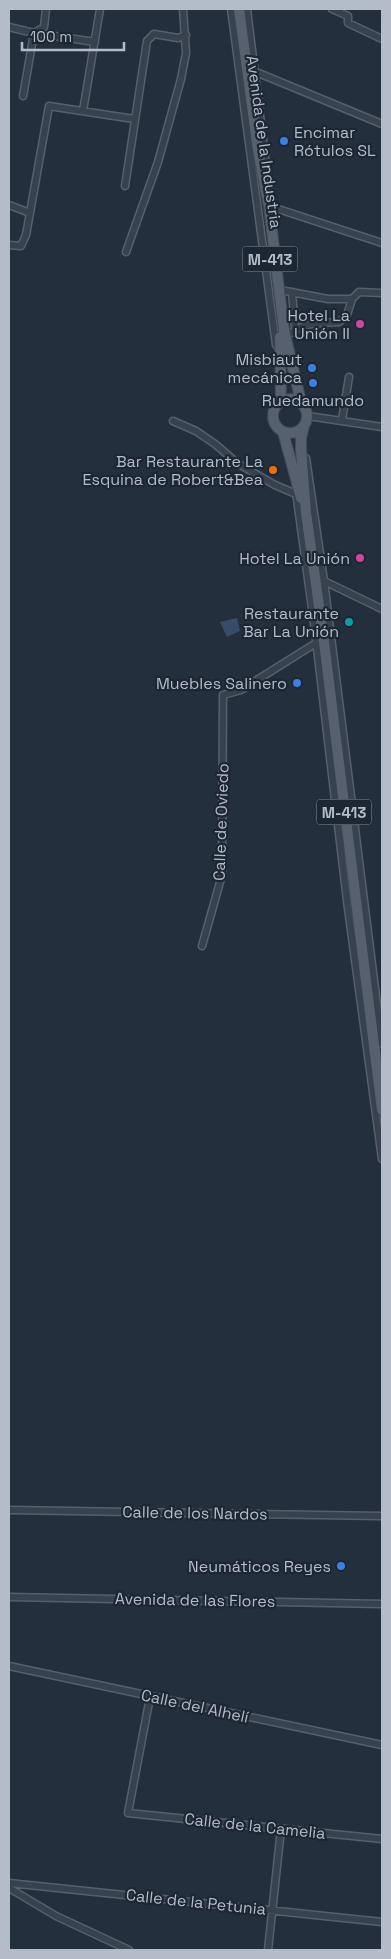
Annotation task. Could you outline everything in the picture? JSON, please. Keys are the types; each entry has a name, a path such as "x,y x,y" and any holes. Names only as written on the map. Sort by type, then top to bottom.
{"main road":[{"name":"Avenida de la Industria","path":"239,9 258,150 269,206 286,338 301,402"},
{"name":"Avenida de la Industria","path":"258,150 260,181 278,314 281,401"},
{"path":"281,401 288,399 301,402"},
{"name":"M-413","path":"281,401 276,406 273,419 275,425 283,432 306,513"},
{"name":"M-413","path":"301,402 305,407 305,425 301,449 306,513 324,642 382,1110"},
{"path":"283,432 293,434 305,425"}],"street":[{"path":"23,96 34,33 44,27 46,9"},
{"path":"83,111 100,9"},
{"path":"126,252 158,162 186,53 183,9"},
{"name":"Avenida de la Industria","path":"231,9 281,369"},
{"name":"Avenida de la Industria","path":"247,9 269,180 269,206"},
{"path":"332,9 348,16 348,23 382,39"},
{"path":"9,27 34,33 95,42"},
{"path":"125,186 147,41 154,34 178,38 186,35"},
{"path":"256,72 382,124"},
{"path":"9,246 20,246 26,235 49,106 134,119"},
{"path":"9,206 30,213"},
{"path":"269,206 382,243"},
{"path":"280,290 328,299 352,299"},
{"path":"292,292 296,328"},
{"path":"286,338 296,328 316,323 339,322 347,315 352,299 359,292 382,293"},
{"path":"342,420 349,377"},
{"path":"382,427 342,420 305,425 382,1044"},
{"path":"173,421 196,431 237,463 275,485 296,494"},
{"path":"294,476 347,901 382,1159"},
{"path":"324,582 382,609"},
{"name":"Calle de Oviedo","path":"202,946 222,875 223,694 241,690 316,643"},
{"name":"Calle de los Nardos","path":"9,1510 382,1516"},
{"name":"Avenida de las Flores","path":"9,1596 382,1604"},
{"name":"Calle del Alhelí","path":"9,1666 382,1745"},
{"name":"Calle de la Camelia","path":"150,1697 128,1813 382,1840"},
{"path":"268,1950 281,1829"},
{"name":"Calle de la Petunia","path":"9,1883 382,1922"},
{"path":"9,1888 56,1916 130,1950"}],"water":[{"path":"237,618 240,631 227,637 220,622"}],"place":[{"name":"Encimar Rótulos SL","path":"284,141"},
{"name":"Hotel La Unión II","path":"360,324"},
{"name":"Misbiaut mecánica","path":"312,368"},
{"name":"Ruedamundo","path":"313,383"},
{"name":"Bar Restaurante La Esquina de Robert&Bea","path":"273,470"},
{"name":"Hotel La Unión","path":"360,558"},
{"name":"Restaurante Bar La Unión","path":"349,622"},
{"name":"Muebles Salinero","path":"297,683"},
{"name":"Neumáticos Reyes","path":"341,1566"}]}
